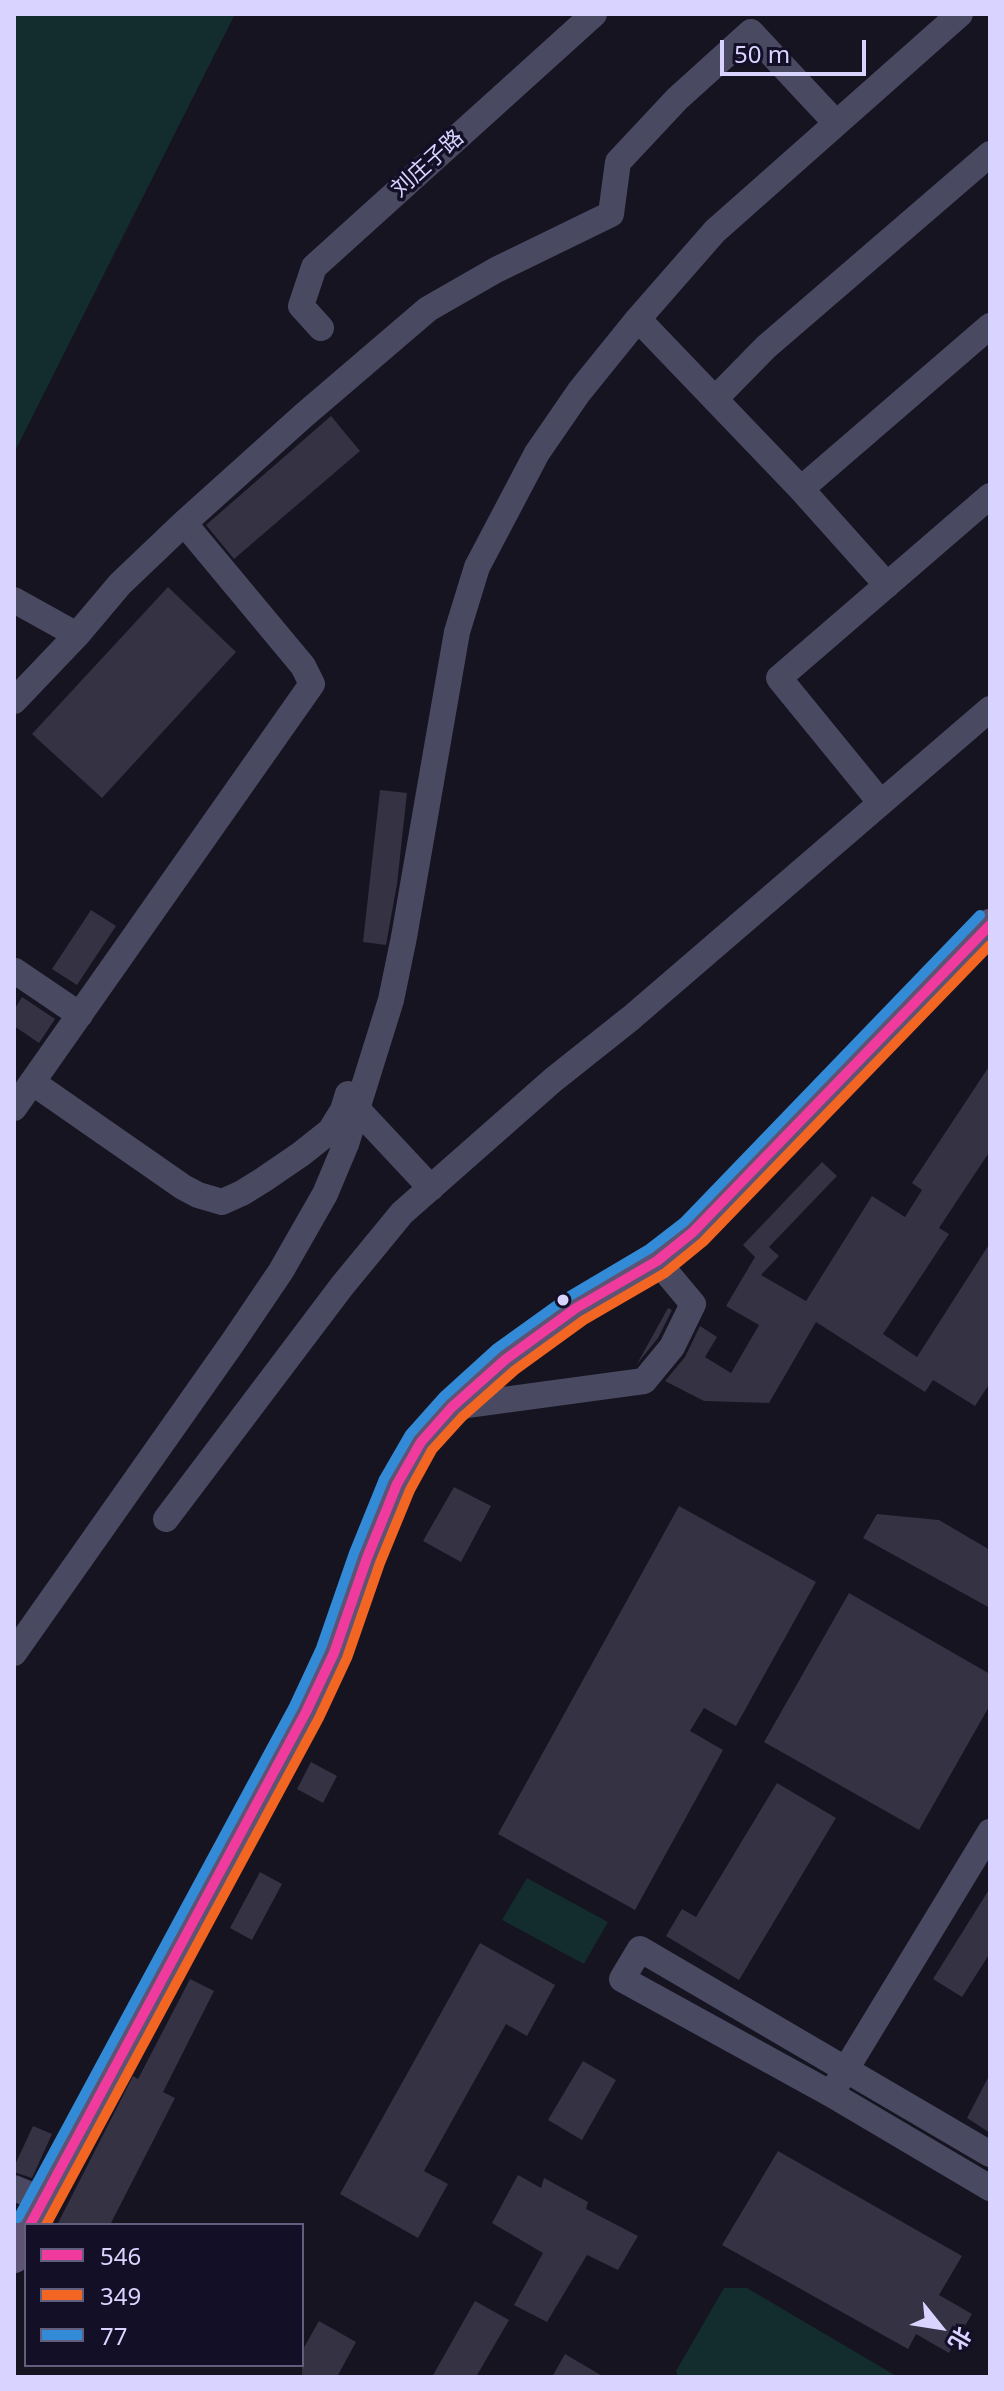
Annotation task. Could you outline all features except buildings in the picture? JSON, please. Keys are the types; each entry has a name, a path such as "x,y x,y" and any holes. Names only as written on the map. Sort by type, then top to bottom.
{"main road":[{"path":"29,2204 306,1712 334,1653 397,1484 421,1442 452,1407 506,1359 576,1308 657,1261 693,1232 990,925"},
{"path":"14,2257 24,2237"}],"street":[{"name":"刘庄子路","path":"321,328 301,306 314,267 594,14"},
{"path":"14,1653 281,1271 325,1194 358,1110 391,1000 457,632 477,567 537,453 579,392 715,231 960,14"},
{"path":"14,701 120,584 184,523 428,309 496,270 611,214 618,162 677,99 751,32 836,123"},
{"path":"715,399 766,347 990,154"},
{"path":"638,319 801,489 887,585"},
{"path":"801,489 990,326"},
{"path":"881,803 779,678 990,496"},
{"path":"14,1108 312,684 303,666 184,523"},
{"path":"14,600 77,635"},
{"path":"166,1519 342,1286 402,1213 553,1080 631,1018 990,709"},
{"path":"14,973 80,1015"},
{"path":"32,1082 183,1187 222,1202 263,1180 330,1131 343,1110 366,1040 383,1006 391,1000"},
{"path":"358,1110 431,1188"},
{"path":"452,1407 644,1381 672,1347 693,1304 657,1261"},
{"path":"831,2094 990,1832"},
{"path":"990,2154 640,1949 622,1979 831,2094 990,2188"}],"green space":[{"path":"14,14 235,14 14,453"},
{"path":"527,1878 608,1922 584,1964 502,1920"},
{"path":"724,2288 747,2288 898,2377 678,2377 676,2371"}],"transit line":[{"name":"77","path":"18,2218 294,1706 321,1648 384,1479 410,1434 443,1397 497,1348 568,1297 649,1249 684,1222 980,915"},
{"name":"546","path":"31,2223 306,1712 334,1653 397,1484 421,1442 452,1407 506,1359 576,1308 657,1261 693,1232 990,925"},
{"name":"349","path":"47,2223 319,1718 347,1658 380,1563 410,1490 432,1450 462,1417 515,1370 584,1320 665,1273 703,1242 990,945"}]}
